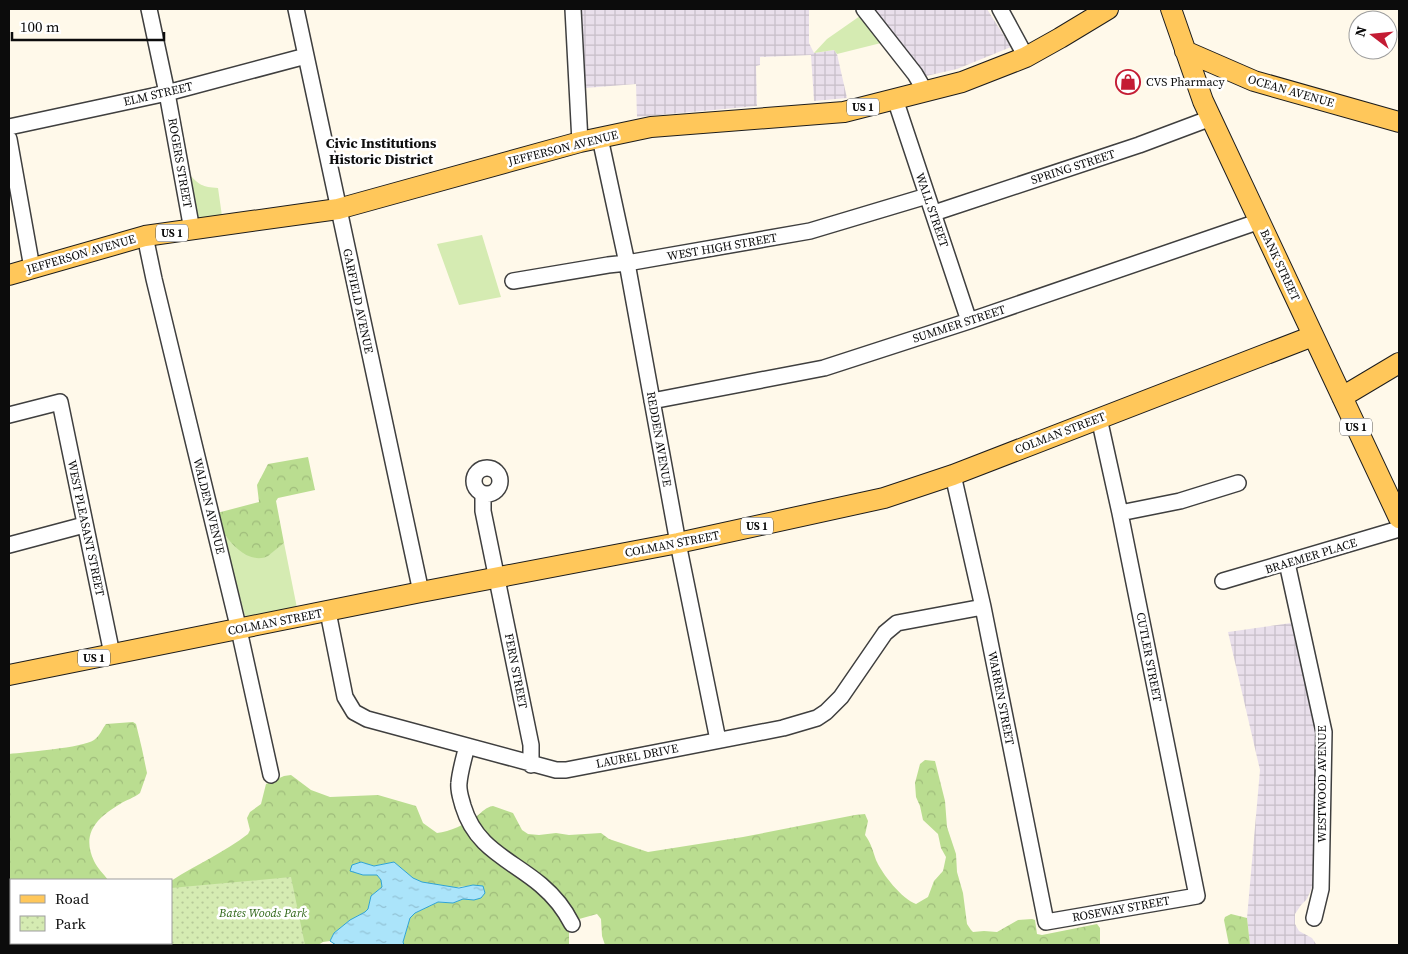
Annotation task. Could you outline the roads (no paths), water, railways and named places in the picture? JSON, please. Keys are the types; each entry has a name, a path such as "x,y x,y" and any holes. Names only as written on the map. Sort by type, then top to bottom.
{"main road":[{"name":"JEFFERSON AVENUE","path":"9,275 145,236 338,209 580,142 651,127 844,112 962,82 1026,56 1108,9"},
{"name":"BANK STREET","path":"1171,9 1196,83 1211,118 1399,518"},
{"name":"OCEAN AVENUE","path":"1185,51 1254,82 1399,122"},
{"name":"COLMAN STREET","path":"9,675 497,577 678,544 884,498 953,475 1313,336"},
{"path":"1342,397 1399,363"}],"street":[{"name":"ROGERS STREET","path":"149,9 167,93 192,230"},
{"name":"GARFIELD AVENUE","path":"296,9 421,592"},
{"path":"573,9 580,142"},
{"path":"864,9 915,74 925,91"},
{"path":"1000,9 1026,56"},
{"name":"ELM STREET","path":"9,127 167,93 306,56"},
{"name":"WALL STREET","path":"895,99 969,321"},
{"name":"SPRING STREET","path":"934,213 1211,118"},
{"name":"REDDEN AVENUE","path":"600,138 627,264 678,544 718,740"},
{"path":"9,139 32,268"},
{"name":"WEST HIGH STREET","path":"512,281 608,265 627,264 810,231 927,196"},
{"name":"SUMMER STREET","path":"652,401 824,368 969,321 1260,221"},
{"name":"WALDEN AVENUE","path":"145,236 239,630 271,775"},
{"name":"WEST PLEASANT STREET","path":"9,415 60,402 112,654"},
{"name":"CUTLER STREET","path":"1099,418 1197,896"},
{"name":"WARREN STREET","path":"953,475 983,607 1046,922"},
{"path":"1120,514 1180,501 1238,483"},
{"name":"FERN STREET","path":"483,494 483,511 531,745 531,764"},
{"path":"9,545 84,525"},
{"name":"BRAEMER PLACE","path":"1223,581 1399,529"},
{"name":"WESTWOOD AVENUE","path":"1287,563 1324,732 1321,889 1314,918"},
{"name":"LAUREL DRIVE","path":"328,612 345,697 354,712 367,719 531,764 556,770 566,770 783,728 817,718 841,697 885,633 897,623 983,607"},
{"path":"467,746 461,769 459,789 464,811 473,830 491,850 545,888 562,908 572,924"},
{"name":"ROSEWAY STREET","path":"1046,922 1197,896"}],"water":[{"path":"361,862 374,866 394,862 413,878 422,882 459,888 473,885 483,886 485,893 481,898 474,900 463,899 453,903 438,902 415,913 410,918 403,942 404,945 336,945 330,941 334,933 350,920 365,912 368,909 371,896 382,887 381,880 377,875 363,875 350,871 352,865"}],"place":[{"name":"CVS Pharmacy","path":"1128,82"}],"district":[{"name":"Civic Institutions Historic District","path":"381,152"}],"park label":[{"name":"Bates Woods Park","path":"263,913"}]}
